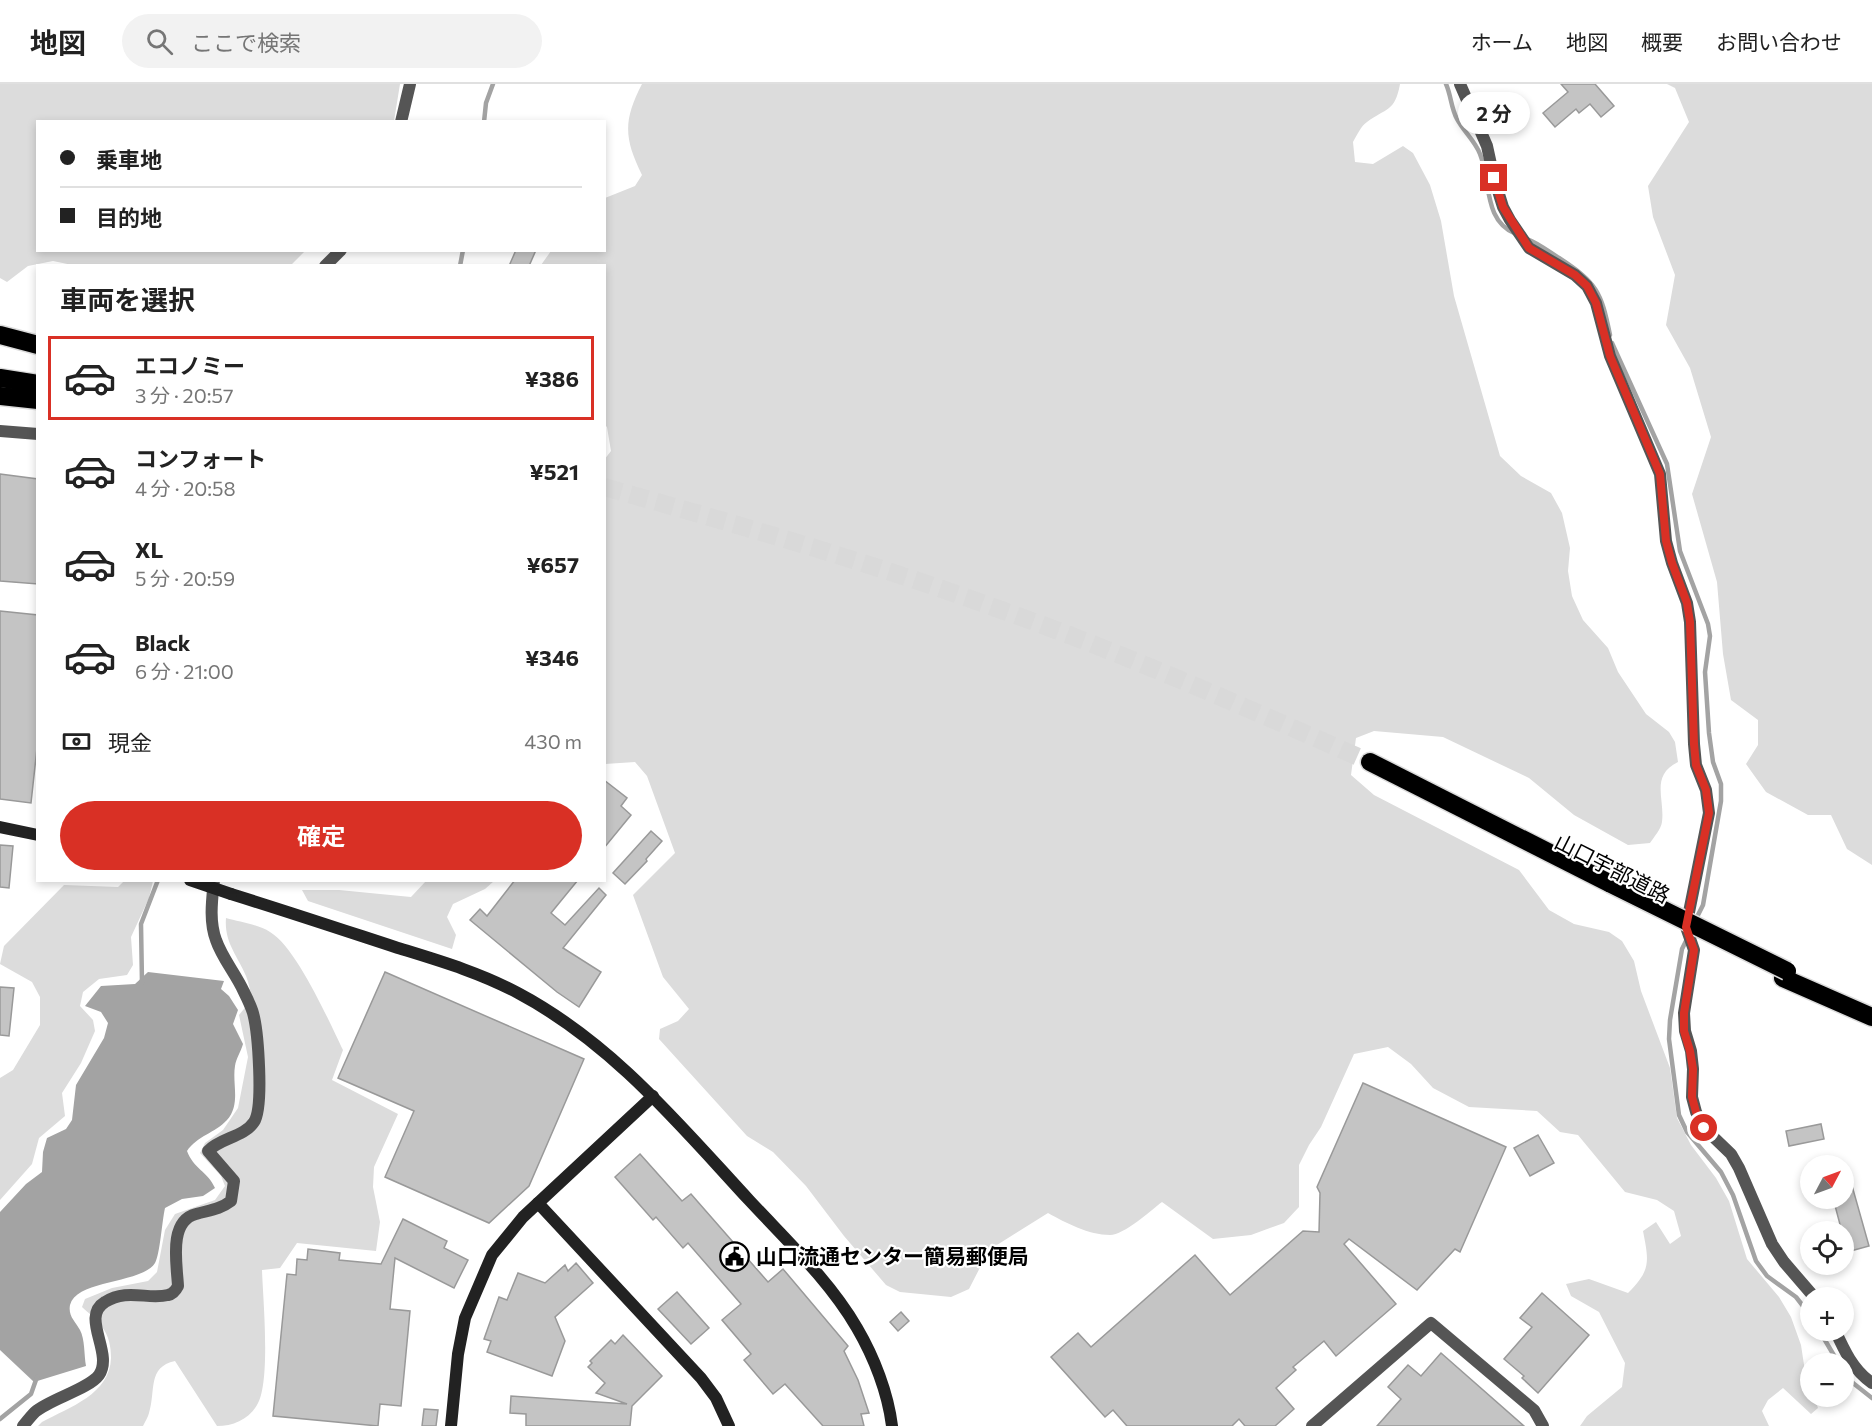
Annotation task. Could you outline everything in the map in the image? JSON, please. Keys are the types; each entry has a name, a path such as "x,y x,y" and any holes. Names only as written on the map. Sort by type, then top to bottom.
{"highway":[{"path":"0,335 36,344"},
{"path":"0,368 36,374"},
{"path":"0,378 36,384"},
{"path":"0,396 36,400"},
{"name":"山口宇部道路","path":"1368,766 1872,1017"},
{"name":"山口宇部道路","path":"1785,975 1872,1006"}],"street":[{"path":"402,120 410,84"},
{"path":"1460,84 1487,146 1500,197 1510,220 1529,248 1575,275 1587,286 1596,303 1610,356 1660,474 1666,541 1687,603 1690,622 1696,765 1706,790 1709,813 1686,927 1694,950 1684,1013 1684,1031 1693,1069 1692,1097 1704,1128 1731,1154 1739,1168 1772,1244 1806,1287"},
{"path":"327,264 339,252"},
{"path":"0,431 36,434"},
{"path":"0,827 36,835"},
{"path":"196,882 468,970 515,991 553,1012 585,1035 615,1059 653,1096 815,1271 858,1329 872,1358 892,1426"},
{"path":"23,1426 35,1412 90,1383 99,1375 103,1366 103,1356 95,1314 98,1307 117,1296 168,1295 175,1292 178,1286 176,1239 181,1224 193,1214 222,1209 231,1202 234,1180 208,1151 214,1145 249,1128 255,1121 259,1079 253,1014 244,992 216,941 212,926 214,882"},
{"path":"451,1426 458,1354 465,1318 492,1256 505,1237 538,1203 653,1096"},
{"path":"538,1203 701,1378 716,1398 729,1426"},
{"path":"1312,1426 1431,1323 1534,1410 1543,1426"},
{"path":"1840,1341 1849,1359 1863,1377 1872,1383"}],"shaded area":[{"path":"0,84 400,84 394,120 36,120 36,252 304,252 292,264 67,264 53,261 28,266 7,282 0,278"},
{"path":"642,84 1400,84 1392,105 1361,128 1353,142 1355,162 1373,164 1403,146 1413,153 1430,185 1441,221 1454,296 1500,456 1521,476 1551,493 1562,513 1570,548 1568,571 1572,596 1583,620 1608,648 1618,672 1646,714 1669,732 1675,742 1678,762 1669,768 1661,781 1662,822 1659,830 1650,843 1628,845 1574,815 1529,778 1443,737 1374,731 1356,738 1351,775 1374,795 1519,870 1549,910 1574,924 1609,932 1622,941 1634,961 1641,991 1670,1068 1677,1118 1691,1145 1716,1178 1729,1201 1747,1259 1779,1297 1791,1317 1802,1353 1800,1353 1800,1404 1783,1388 1768,1400 1762,1411 1769,1426 1580,1426 1587,1416 1622,1387 1625,1363 1599,1312 1571,1296 1566,1284 1589,1279 1628,1293 1641,1278 1646,1265 1643,1231 1656,1222 1670,1244 1681,1236 1674,1211 1657,1200 1625,1192 1578,1135 1560,1132 1537,1111 1469,1107 1433,1088 1411,1064 1388,1047 1354,1054 1321,1127 1299,1165 1299,1207 1284,1223 1251,1235 1213,1239 1162,1202 1129,1227 1110,1235 1086,1231 1048,1213 989,1250 969,1289 951,1297 900,1292 886,1285 844,1236 806,1186 773,1152 747,1136 659,1039 660,1029 678,1021 689,1009 663,977 633,895 675,853 647,776 635,762 606,764 606,457 611,451 606,426 606,264 542,264 550,252 606,252 606,198 635,186 642,175 629,140 631,109"},
{"path":"1667,84 1872,84 1872,865 1847,849 1831,815 1808,815 1766,792 1746,764 1758,745 1758,720 1731,700 1723,654 1717,582 1692,494 1711,437 1690,368 1666,325 1675,275 1653,217 1648,186 1689,122 1675,88"},
{"path":"123,882 153,882 149,898 131,937 133,965 127,975 99,979 83,992 80,1006 93,1020 95,1031 81,1063 62,1093 65,1116 39,1138 32,1164 0,1200 0,1078 13,1070 40,1025 40,997 32,982 0,964 4,946 64,885 118,887"},
{"path":"425,882 493,882 485,889 453,904 447,917 456,935 452,949 308,901 302,890 339,890 411,897"},
{"path":"226,918 254,925 270,932 280,940 301,968 343,1050 332,1080 398,1114 374,1167 373,1187 380,1222 376,1251 297,1243 280,1268 262,1270 264,1379 257,1405 240,1421 217,1426 175,1361 166,1364 156,1374 149,1413 143,1426 38,1426 87,1398 104,1381 109,1370 111,1354 108,1338 100,1324 82,1307 85,1299 112,1288 148,1281 157,1272 165,1230 175,1214 215,1200 225,1186 221,1176 200,1153 205,1143 223,1130 238,1108 248,1057 239,1015 252,999 246,976 229,941"},
{"path":"148,972 224,981 221,989 229,996 238,1010 233,1024 243,1044 234,1073 234,1107 227,1120 187,1151 193,1162 209,1178 215,1188 203,1196 182,1199 165,1208 157,1259 148,1270 84,1290 75,1297 70,1305 70,1312 82,1334 86,1366 34,1382 0,1350 0,1212 26,1184 42,1172 43,1152 47,1138 66,1129 72,1120 76,1085 104,1038 108,1023 101,1012 85,1006 101,986 135,984"},
{"path":"1803,1407 1818,1407 1811,1414"}],"building":[{"path":"1561,84 1595,84 1614,106 1601,117 1590,104 1579,113 1576,109 1555,127 1543,113 1568,92"},
{"path":"515,252 535,252 530,264 510,264"},
{"path":"0,474 36,479 36,584 0,581"},
{"path":"0,611 36,615 36,757 31,803 0,799"},
{"path":"606,782 627,798 621,806 631,815 606,846"},
{"path":"651,831 662,841 625,884 613,873"},
{"path":"0,845 13,846 9,888 0,887"},
{"path":"513,882 576,882 551,913 565,925 599,888 606,895 563,948 601,972 579,1007 557,992 470,920 480,909 487,916"},
{"path":"385,972 584,1059 529,1186 489,1223 385,1177 414,1111 338,1078"},
{"path":"0,987 14,988 9,1036 0,1035"},
{"path":"1363,1083 1506,1147 1460,1252 1455,1249 1417,1290 1349,1239 1344,1244 1396,1304 1336,1356 1324,1341 1293,1367 1296,1370 1276,1388 1294,1409 1275,1426 1245,1426 1239,1419 1232,1426 1127,1426 1113,1410 1105,1417 1051,1357 1078,1333 1091,1347 1195,1255 1230,1295 1303,1231 1319,1232 1320,1193 1317,1187"},
{"path":"1821,1124 1824,1139 1789,1146 1786,1131"},
{"path":"1538,1135 1554,1163 1530,1176 1514,1148"},
{"path":"640,1154 682,1201 691,1194 768,1282 783,1269 848,1346 844,1351 858,1380 869,1413 861,1414 864,1426 823,1426 785,1384 773,1394 744,1360 751,1354 722,1320 741,1304 688,1243 683,1248 656,1217 653,1220 615,1177"},
{"path":"1854,1193 1869,1246 1854,1250 1854,1221 1839,1221 1836,1209 1854,1209"},
{"path":"403,1219 447,1241 444,1248 468,1260 454,1288 395,1258 390,1309 410,1311 401,1406 380,1404 378,1426 273,1416 287,1274 296,1275 297,1259 307,1260 308,1249 340,1253 339,1260 381,1264"},
{"path":"576,1263 593,1283 555,1317 565,1341 552,1376 487,1352 491,1341 484,1339 499,1297 507,1300 518,1273 545,1283 565,1265 568,1271"},
{"path":"677,1292 709,1328 691,1344 658,1309"},
{"path":"1542,1293 1589,1335 1538,1393 1522,1378 1524,1376 1504,1359 1532,1327 1520,1318"},
{"path":"901,1312 909,1321 898,1331 890,1322"},
{"path":"623,1335 662,1376 632,1406 630,1426 526,1426 526,1414 510,1413 511,1396 627,1404 596,1393 605,1383 588,1367 592,1363 590,1361 611,1340 615,1344"},
{"path":"1441,1353 1524,1426 1377,1426 1401,1399 1388,1387 1408,1365 1421,1376"},
{"path":"424,1409 438,1410 436,1426 422,1426"}],"waterway":[{"path":"484,120 486,103 493,84"},
{"path":"1446,84 1457,119 1480,154 1493,210 1505,228 1516,234"},
{"path":"1527,239 1572,267 1589,282 1604,308 1610,335"},
{"path":"460,264 463,252"},
{"path":"1612,343 1667,464 1680,551 1708,624 1710,636 1705,672 1709,733 1713,762 1721,784 1721,801 1703,905 1695,921"},
{"path":"142,983 141,924 157,882"},
{"path":"1687,939 1682,949 1669,1039 1679,1115 1687,1132 1721,1172 1733,1195 1756,1261 1767,1276 1800,1302"},
{"path":"1825,1341 1833,1353"},
{"path":"0,1419 31,1394 37,1377"},
{"path":"1854,1384 1872,1398"}],"tunnel":[{"path":"606,488 755,530 955,593 1142,664 1370,762"}],"place":[{"name":"山口流通センター簡易郵便局","path":"735,1257"}],"route":[{"path":"1494,178 1503,207 1529,248 1575,275 1587,286 1596,303 1610,356 1660,474 1666,541 1687,603 1690,622 1696,765 1706,790 1709,813 1686,927 1694,950 1684,1013 1684,1031 1693,1069 1692,1097 1704,1128"}]}
